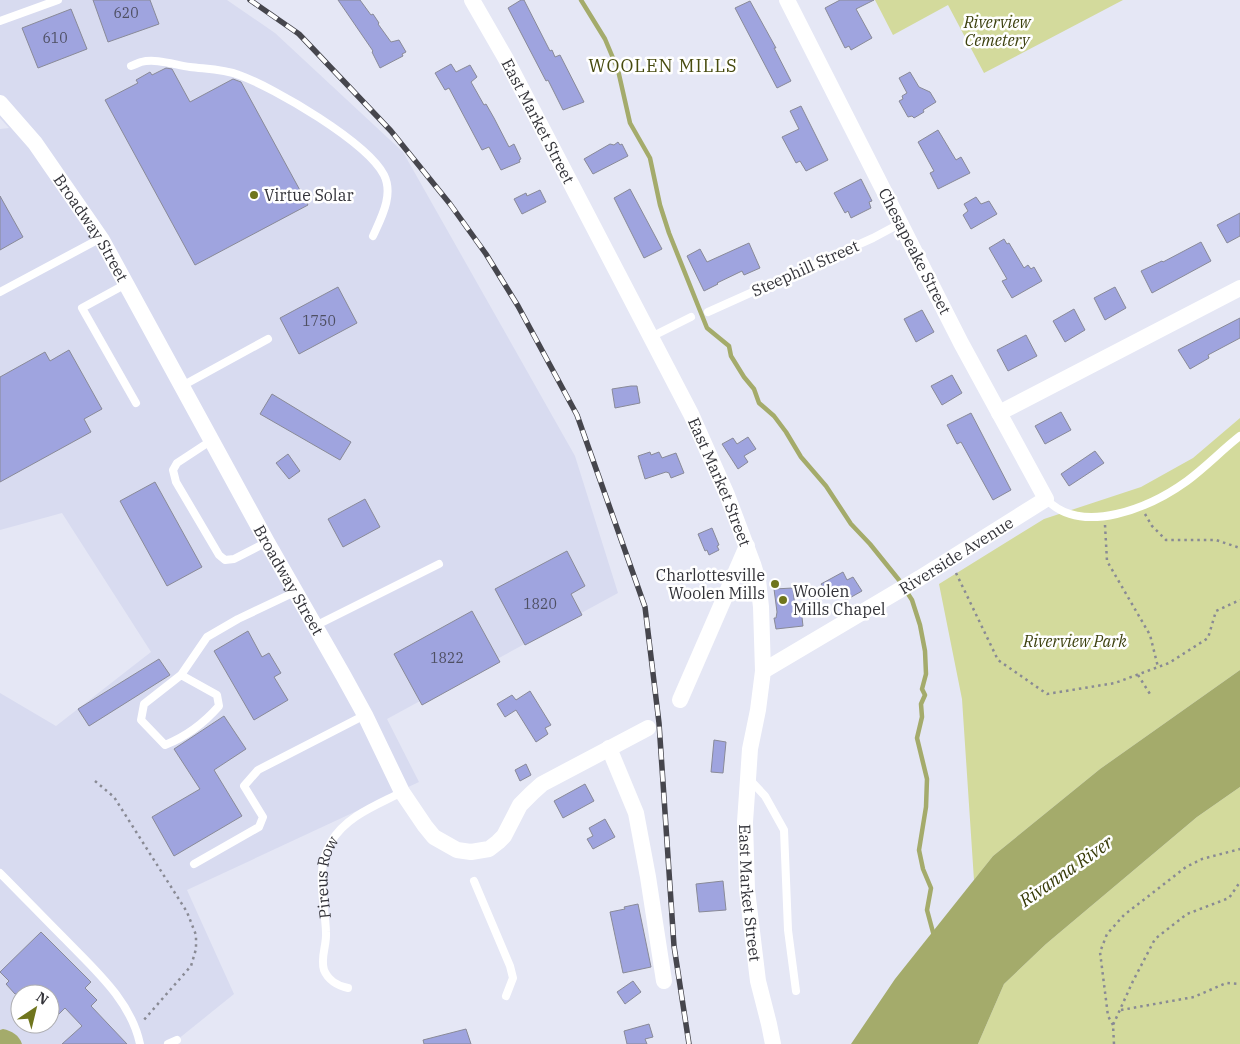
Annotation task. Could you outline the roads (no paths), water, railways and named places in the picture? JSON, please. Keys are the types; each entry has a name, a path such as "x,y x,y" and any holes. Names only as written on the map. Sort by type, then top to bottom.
{"street":[{"name":"East Market Street","path":"472,0 506,59 707,448 747,546 758,580 763,671 758,710 750,748 745,822 750,924 758,981 770,1024 773,1044"},
{"name":"Chesapeake Street","path":"787,0 999,413 1046,499"},
{"name":"Broadway Street","path":"0,104 35,143 101,238 267,542 365,715 402,792 434,837 457,850 471,852 489,849 504,836 520,806 542,784 648,728"},
{"path":"999,413 1240,288"},
{"name":"Riverside Avenue","path":"763,671 920,578 1046,499"},
{"path":"680,700 747,546"},
{"path":"609,748 636,813 664,981"}],"lane":[{"path":"0,21 41,3 58,0"},
{"path":"131,66 142,62 160,62 238,74 287,100 353,142 371,157 384,176 388,193 383,213 373,236"},
{"name":"Steephill Street","path":"708,312 901,223"},
{"path":"0,292 101,238"},
{"path":"126,284 82,308 136,403"},
{"path":"650,338 691,317"},
{"path":"182,386 268,339"},
{"path":"1046,499 1052,506 1074,516 1104,516 1140,506 1162,497 1186,482 1240,436"},
{"path":"212,440 177,463 173,470 176,482 219,555 225,560 234,559 267,542"},
{"path":"315,626 439,564"},
{"path":"181,674 217,696 219,706 210,716 177,740 165,744 141,720 144,704 181,674 208,637 238,619 295,592"},
{"path":"194,864 258,827 263,817 244,786 258,770 365,715"},
{"path":"748,778 765,796 784,830 788,930 796,991"},
{"name":"Pireus Row","path":"348,988 340,986 330,979 325,971 322,960 326,934 321,886 325,855 330,842 346,823 357,815 402,792"},
{"path":"0,873 102,977 123,1003 137,1028 140,1044"},
{"path":"474,881 510,966 512,978 506,996"},
{"path":"168,1044 177,1040"}],"water":[{"name":"Rivanna River","path":"1240,670 1240,787 1197,817 1046,944 1004,984 978,1044 851,1044 895,979 993,856 1100,769"},
{"path":"3,1029 10,1032 10,1034 15,1034 22,1044 0,1044 0,1030"}],"waterway":[{"path":"581,0 605,39 618,70 630,123 650,158 660,205 669,233 707,328 729,346 731,356 754,389 759,403 774,416 801,457 826,486 851,524 899,580 912,600 920,625 925,651 926,674 922,689 925,695 921,704 922,717 917,738 927,779 926,807 919,850 923,869 931,888 927,910 934,936"}],"railway":[{"path":"250,0 299,34 391,131 450,204 486,254 518,306 577,415 645,607 659,723 674,946 689,1044"}],"place":[{"name":"Virtue Solar","path":"254,195"},
{"name":"Charlottesville Woolen Mills","path":"775,584"},
{"name":"Woolen Mills Chapel","path":"783,600"}],"district":[{"name":"WOOLEN MILLS","path":"663,65"}],"park label":[{"name":"Riverview Cemetery","path":"997,31"},
{"name":"Riverview Park","path":"1075,641"}]}
